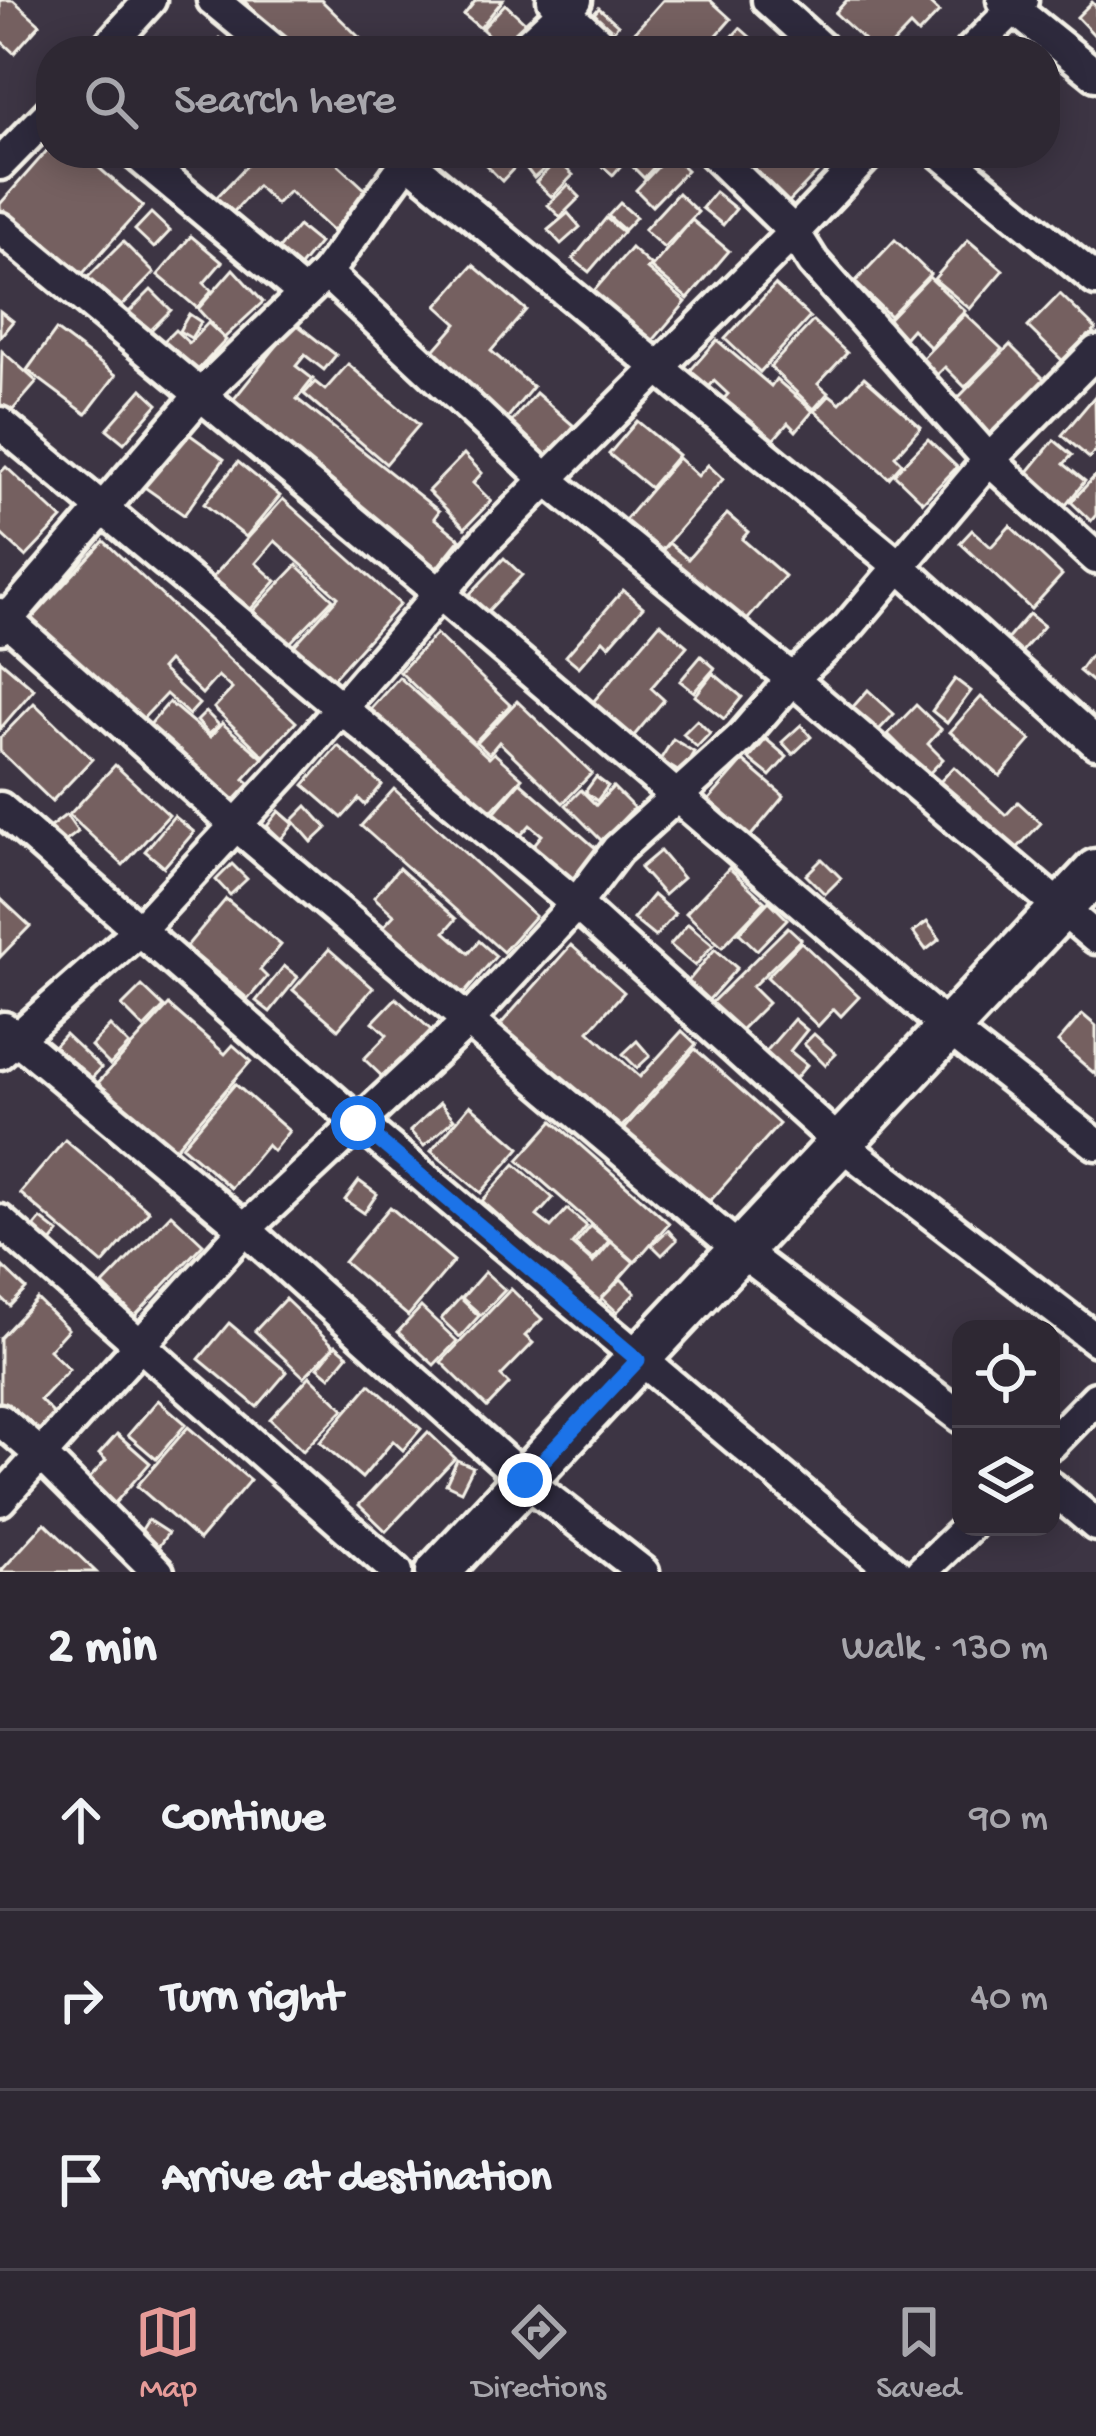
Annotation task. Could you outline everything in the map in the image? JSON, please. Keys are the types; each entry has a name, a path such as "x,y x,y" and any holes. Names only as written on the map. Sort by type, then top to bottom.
{"street":[{"path":"117,36 149,0"},
{"path":"213,0 256,36"},
{"path":"768,0 808,36"},
{"path":"984,36 1013,3 1051,36"},
{"path":"535,36 565,4 594,36"},
{"path":"1060,44 1096,75"},
{"path":"0,164 36,127"},
{"path":"156,168 315,283 1096,938"},
{"path":"397,168 315,283 202,393 3,620 237,826 741,1251 952,1410"},
{"path":"422,168 898,566 1096,743"},
{"path":"728,168 794,232 813,262 989,460 1096,558"},
{"path":"644,1572 525,1480 244,1229 5,1039 139,931 544,478 660,368 855,168"},
{"path":"959,168 1096,280"},
{"path":"0,228 440,593 950,1030 1096,1144"},
{"path":"0,1501 244,1229 467,1022 576,904 617,850 741,738 792,679 847,628 989,460 1096,352"},
{"path":"0,423 576,904 842,1144 1096,1340"},
{"path":"0,808 358,1123 895,1572"},
{"path":"438,1572 1096,871"},
{"path":"0,1221 397,1572"},
{"path":"1060,1435 1096,1398"},
{"path":"0,1420 158,1572"},
{"path":"1060,1495 1096,1525"},
{"path":"921,1572 959,1536"}],"building":[{"path":"0,0 13,0 40,24 14,53 0,40"},
{"path":"243,0 321,0 358,36 280,36"},
{"path":"476,0 503,0 480,28 464,15"},
{"path":"663,0 710,0 731,19 716,36 632,35"},
{"path":"847,0 926,0 939,12 918,34 910,26 900,36 860,36 835,13"},
{"path":"1092,2 1096,6 1096,37 1077,17"},
{"path":"505,4 528,25 518,36 489,36 482,29"},
{"path":"599,8 618,25 603,36 587,22"},
{"path":"36,163 36,168 99,168 143,206 77,280 0,213 0,204"},
{"path":"245,168 342,168 368,192 332,231 289,191 276,204 257,186 229,217 213,201"},
{"path":"489,168 514,168 502,181"},
{"path":"526,168 546,168 534,178"},
{"path":"549,168 566,168 573,175 552,197 536,182"},
{"path":"634,168 653,168 644,178"},
{"path":"657,168 687,170 652,206 636,190"},
{"path":"746,168 822,168 785,206"},
{"path":"568,185 580,197 560,217 548,205"},
{"path":"715,192 736,209 723,225 702,208"},
{"path":"678,193 698,212 664,248 644,230"},
{"path":"620,203 636,217 624,230 608,216"},
{"path":"151,213 170,231 154,248 135,230"},
{"path":"568,213 580,227 561,244 548,230"},
{"path":"606,218 623,232 589,272 573,259"},
{"path":"692,220 729,251 688,299 651,268"},
{"path":"298,226 319,243 297,270 276,252"},
{"path":"191,236 222,262 204,283 212,291 197,308 158,275"},
{"path":"895,240 930,274 890,316 855,282"},
{"path":"968,240 1003,270 970,309 934,279"},
{"path":"123,242 154,273 114,314 82,283"},
{"path":"631,248 651,266 647,269 686,302 651,343 592,293"},
{"path":"473,265 526,310 491,351 533,387 499,428 423,363 457,324 437,306"},
{"path":"233,269 263,302 224,338 198,309"},
{"path":"929,277 965,311 930,347 912,329 896,347 878,330"},
{"path":"775,285 810,317 760,372 725,339"},
{"path":"151,290 171,310 147,334 127,314"},
{"path":"1060,294 1096,329 1066,364 1028,327"},
{"path":"0,311 13,321 0,337"},
{"path":"189,314 201,322 191,338 179,331"},
{"path":"965,314 1002,349 965,387 945,367 930,382 914,367"},
{"path":"813,321 847,353 818,384 828,393 814,409 770,367"},
{"path":"208,323 226,340 192,376 159,346 175,330 189,343"},
{"path":"295,323 336,355 324,370 305,355 296,366 313,379 297,399 439,511 434,518 460,539 436,569 229,405"},
{"path":"56,330 116,375 86,414 27,370"},
{"path":"717,340 771,386 776,379 813,411 796,431 788,423 767,447 718,405 728,394 714,381 700,398 681,381"},
{"path":"1010,345 1045,380 988,438 953,403"},
{"path":"2,351 37,382 6,418 0,413"},
{"path":"348,364 419,425 386,464 304,394 315,382 325,390"},
{"path":"864,377 921,427 895,456 902,463 889,478 815,411 830,395 840,403"},
{"path":"142,389 158,404 124,443 107,429"},
{"path":"536,393 574,426 541,464 503,432"},
{"path":"1095,396 1096,450 1089,458 1062,435"},
{"path":"637,421 678,455 650,488 609,454"},
{"path":"179,427 224,459 184,515 140,484"},
{"path":"928,439 957,467 923,502 894,474"},
{"path":"1054,440 1072,455 1064,464 1085,481 1066,505 1027,473"},
{"path":"464,454 482,473 473,483 491,501 465,528 428,491"},
{"path":"678,458 698,476 708,465 723,479 655,558 619,527"},
{"path":"238,462 280,496 246,537 204,504"},
{"path":"6,467 62,519 26,557 0,533 0,473"},
{"path":"1096,475 1096,515 1091,521 1071,502"},
{"path":"283,499 400,604 330,682 292,648 338,597 275,541 256,563 276,581 249,611 212,578"},
{"path":"727,514 748,532 742,539 785,576 742,626 658,555 669,543 688,559"},
{"path":"1010,526 1062,575 1031,609 960,543 972,530 991,547"},
{"path":"104,541 296,722 264,756 214,708 232,689 218,676 202,694 168,661 161,669 199,704 189,715 166,694 137,725 28,623"},
{"path":"504,558 522,575 487,612 469,595"},
{"path":"297,565 333,599 286,647 251,613"},
{"path":"623,590 643,607 609,646 603,640 579,667 566,656"},
{"path":"1029,614 1044,626 1019,655 1005,642"},
{"path":"660,623 687,646 651,688 664,700 632,738 592,703"},
{"path":"436,634 510,705 474,743 400,672"},
{"path":"701,656 715,668 694,692 680,681"},
{"path":"1090,656 1096,661 1096,685 1079,671"},
{"path":"0,660 34,689 0,729"},
{"path":"713,673 742,697 724,719 695,696"},
{"path":"399,677 489,758 494,753 522,778 483,820 366,714"},
{"path":"955,679 971,691 947,723 932,711"},
{"path":"868,690 894,714 876,733 851,709"},
{"path":"981,697 1031,740 1000,776 950,732"},
{"path":"517,701 592,773 563,803 499,742 489,754 477,743"},
{"path":"169,702 210,737 222,723 263,758 244,779 253,786 237,805 147,728"},
{"path":"34,703 92,759 52,801 0,751 0,738"},
{"path":"916,705 941,729 928,744 943,759 920,783 894,759 903,749 888,734"},
{"path":"206,712 219,725 209,734 197,721"},
{"path":"697,720 710,733 697,747 683,734"},
{"path":"801,725 811,737 793,754 782,742"},
{"path":"673,739 694,752 681,773 660,760"},
{"path":"766,739 787,757 770,776 749,759"},
{"path":"338,746 382,785 365,805 359,799 342,818 304,785"},
{"path":"743,761 784,796 749,838 707,802"},
{"path":"115,765 169,815 123,865 69,815"},
{"path":"954,767 1006,815 1018,802 1041,823 1009,857 935,787"},
{"path":"596,777 608,786 597,801 585,792"},
{"path":"520,782 598,850 566,888 526,854 542,835 530,825 513,844 486,822"},
{"path":"613,787 634,808 602,841 566,805 581,790 596,805"},
{"path":"394,789 535,916 503,952 361,826"},
{"path":"307,806 327,828 312,842 293,820"},
{"path":"279,811 294,824 281,839 267,826"},
{"path":"66,815 78,832 58,847 46,830"},
{"path":"174,816 194,832 164,867 145,851"},
{"path":"660,851 683,878 664,895 640,868"},
{"path":"822,859 841,878 825,894 806,875"},
{"path":"232,864 247,879 230,895 216,880"},
{"path":"399,868 456,919 445,932 469,953 479,941 496,956 462,996 383,927 394,915 374,897"},
{"path":"729,868 765,902 722,947 686,913"},
{"path":"653,895 675,914 655,937 633,919"},
{"path":"0,898 30,926 0,957"},
{"path":"226,899 281,945 260,970 267,977 248,999 186,947"},
{"path":"769,901 787,919 757,950 739,933"},
{"path":"927,922 940,939 926,950 913,932"},
{"path":"688,924 713,945 695,966 670,945"},
{"path":"788,927 801,939 752,987 768,1003 737,1034 709,1005"},
{"path":"801,942 859,997 841,1016 834,1009 818,1026 767,977"},
{"path":"571,945 624,992 589,1031 640,1077 682,1031 696,1044 618,1131 500,1025"},
{"path":"329,949 373,988 338,1029 293,990"},
{"path":"715,949 737,968 706,1003 685,985"},
{"path":"284,966 298,977 270,1012 256,1001"},
{"path":"142,986 164,1007 144,1028 122,1006"},
{"path":"396,998 431,1030 385,1079 364,1059 387,1035 373,1022"},
{"path":"169,1005 225,1054 233,1045 251,1061 173,1151 97,1084"},
{"path":"1082,1014 1096,1026 1096,1075 1058,1042"},
{"path":"794,1019 807,1030 790,1051 807,1065 794,1080 763,1055"},
{"path":"110,1026 129,1045 110,1065 91,1046"},
{"path":"65,1034 101,1068 90,1080 54,1046"},
{"path":"814,1034 836,1054 825,1065 804,1044"},
{"path":"637,1041 650,1056 637,1068 623,1054"},
{"path":"695,1049 779,1124 704,1208 620,1133"},
{"path":"235,1084 289,1131 273,1151 267,1145 231,1188 182,1146"},
{"path":"440,1103 454,1119 424,1146 410,1131"},
{"path":"470,1105 520,1148 481,1193 431,1151"},
{"path":"553,1121 669,1223 635,1262 518,1160"},
{"path":"65,1140 149,1211 103,1264 20,1193"},
{"path":"515,1164 553,1198 537,1216 551,1227 567,1209 587,1226 572,1244 593,1263 611,1242 634,1262 598,1303 482,1201"},
{"path":"359,1181 377,1194 364,1213 345,1200"},
{"path":"390,1207 454,1261 408,1316 344,1262"},
{"path":"171,1214 203,1244 135,1316 103,1285"},
{"path":"41,1219 59,1233 50,1244 32,1230"},
{"path":"591,1226 609,1241 593,1260 575,1245"},
{"path":"668,1230 677,1240 662,1255 652,1245"},
{"path":"3,1267 26,1289 10,1306 0,1297"},
{"path":"485,1272 505,1290 481,1315 462,1298"},
{"path":"621,1279 635,1293 617,1312 602,1298"},
{"path":"511,1289 542,1319 525,1336 533,1343 501,1376 509,1384 487,1407 441,1362"},
{"path":"460,1298 479,1316 460,1337 441,1319"},
{"path":"37,1299 68,1329 49,1350 69,1369 40,1400 61,1421 35,1448 0,1406 0,1338"},
{"path":"285,1299 334,1346 304,1377 255,1331"},
{"path":"421,1307 457,1341 434,1365 398,1332"},
{"path":"229,1323 287,1372 257,1407 199,1359"},
{"path":"336,1345 348,1355 330,1377 318,1367"},
{"path":"310,1376 344,1409 303,1451 270,1419"},
{"path":"370,1384 421,1429 403,1450 393,1441 362,1478 320,1442"},
{"path":"158,1400 186,1424 156,1459 128,1435"},
{"path":"188,1427 250,1480 199,1540 137,1486"},
{"path":"428,1432 455,1458 386,1531 359,1505"},
{"path":"117,1434 150,1463 107,1512 81,1488 106,1460 99,1454"},
{"path":"457,1460 473,1467 461,1491 446,1484"},
{"path":"148,1520 168,1533 158,1547 139,1534"},
{"path":"45,1523 96,1572 0,1572"}],"route":[{"path":"358,1123 638,1360 525,1480"}]}
